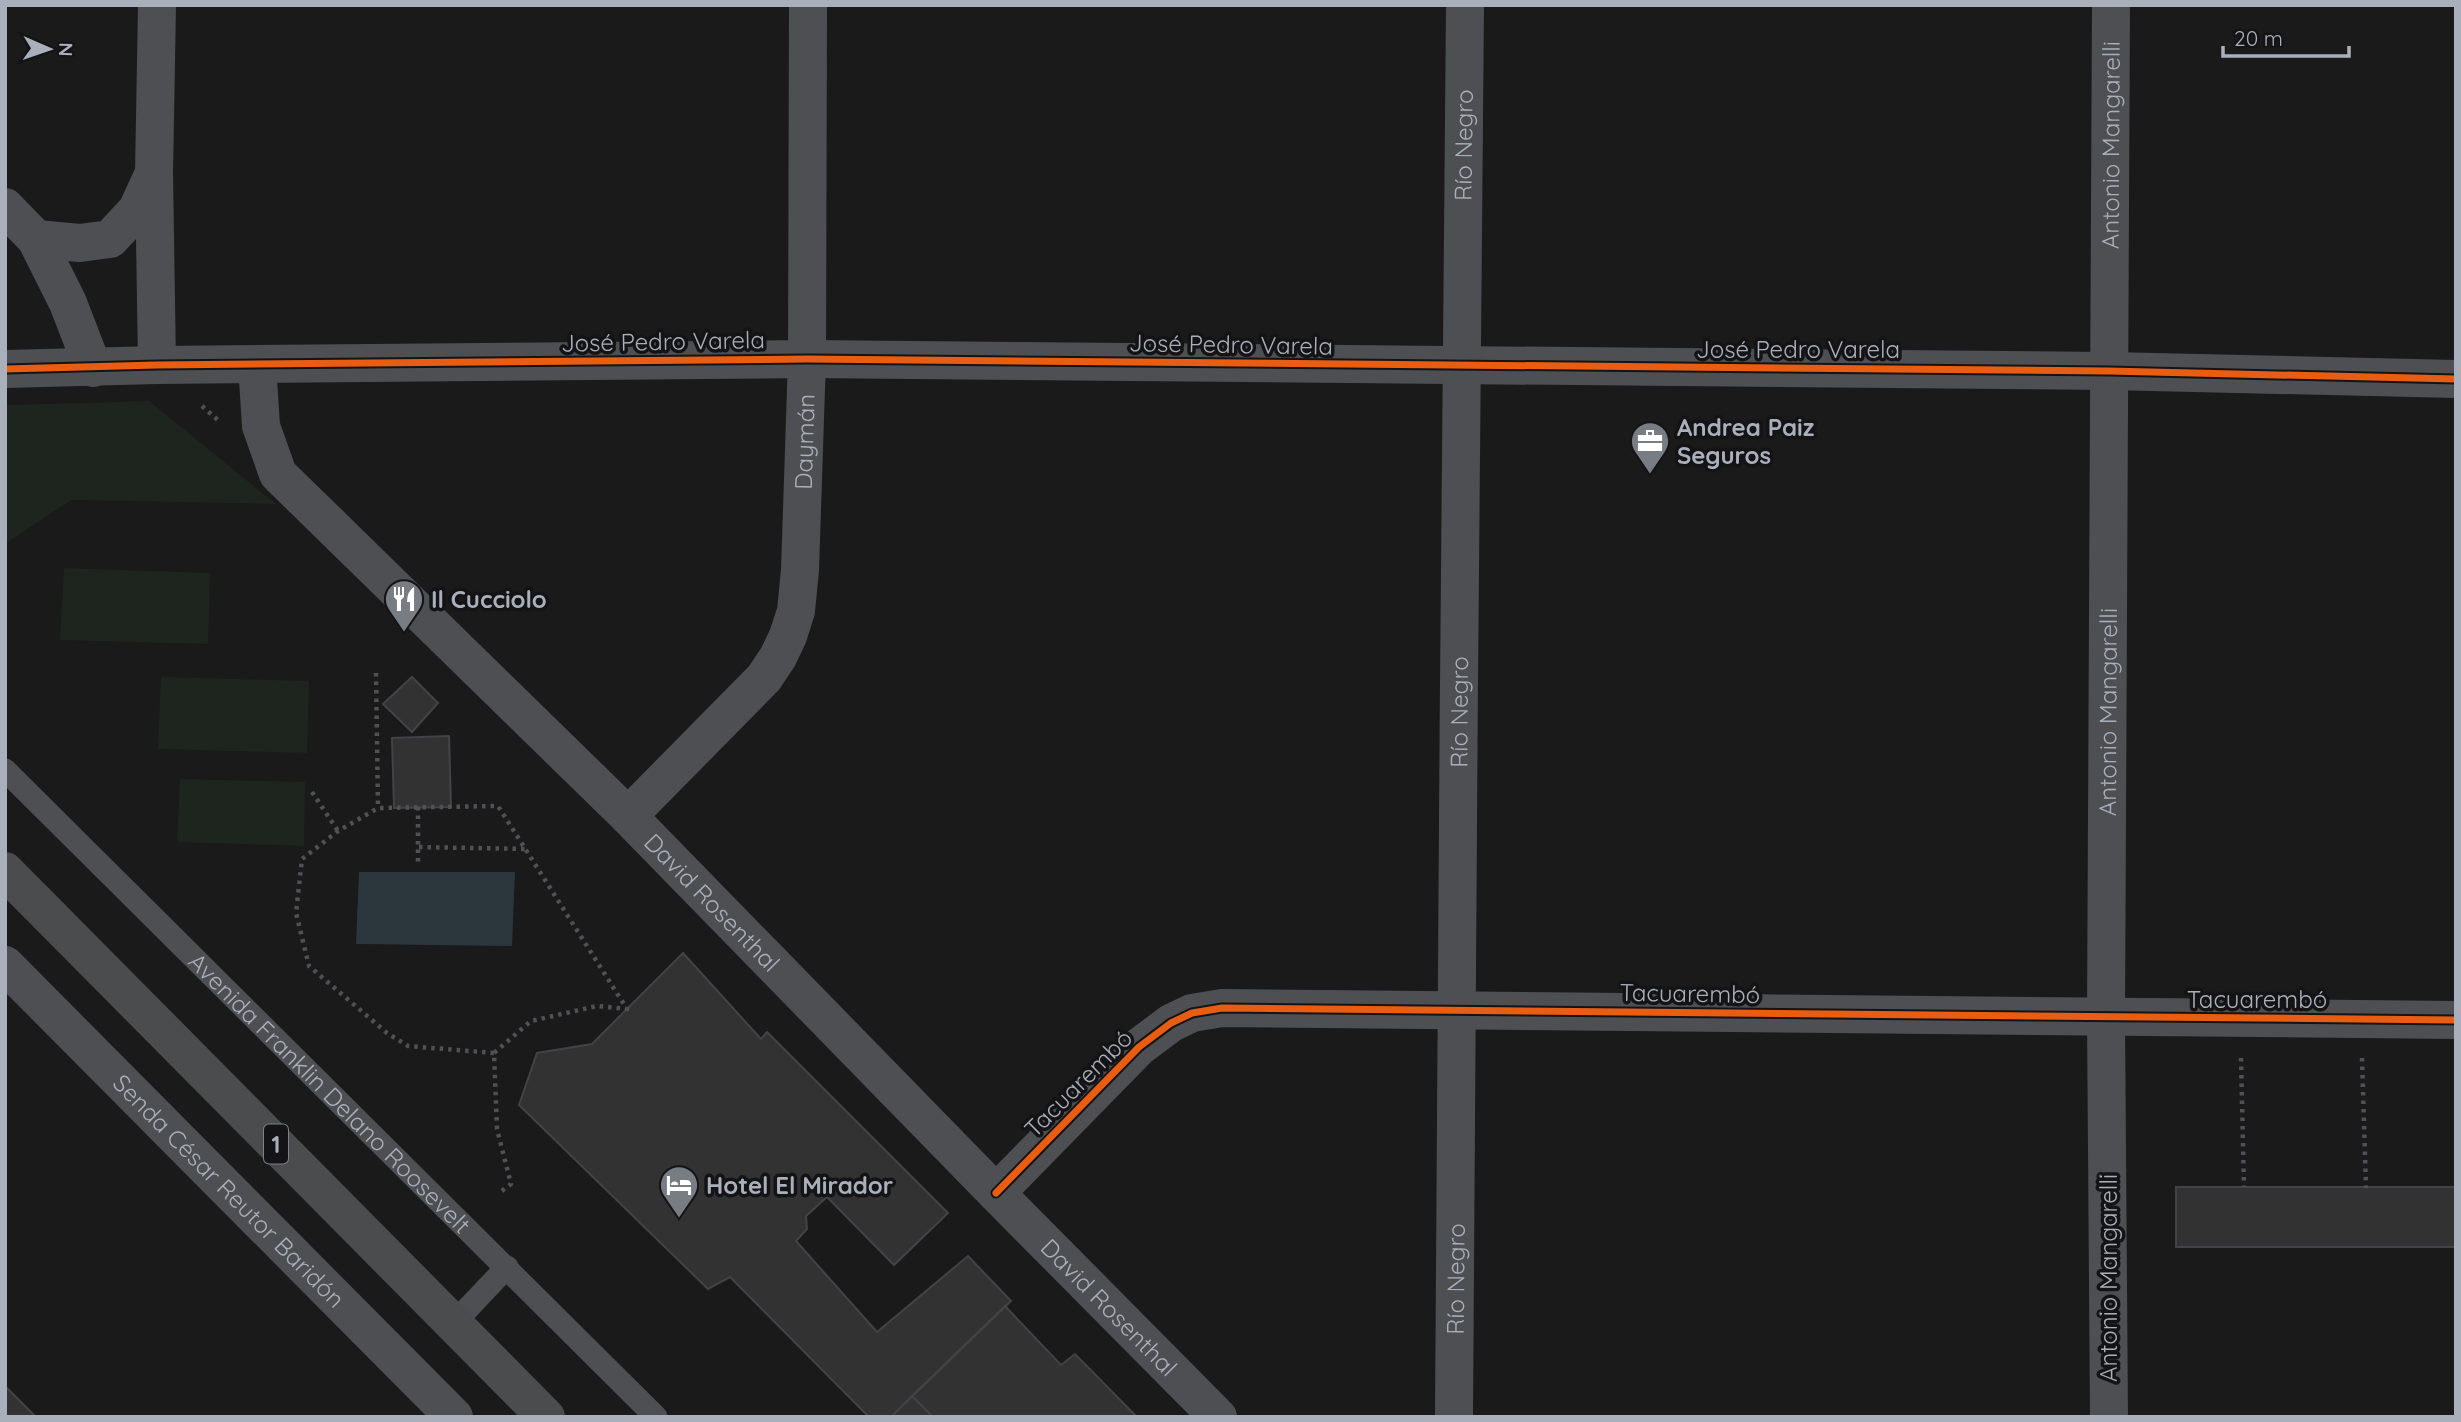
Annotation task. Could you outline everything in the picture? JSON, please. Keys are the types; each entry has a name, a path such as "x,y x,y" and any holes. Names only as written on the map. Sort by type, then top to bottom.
{"main road":[{"name":"1","path":"5,871 546,1417"}],"street":[{"path":"157,5 154,173 157,365"},
{"name":"Daymán","path":"628,816 764,678 778,657 796,611 800,570 807,359 808,5"},
{"name":"Río Negro","path":"1454,1417 1459,1009 1460,366 1465,5"},
{"name":"Antonio Mangarelli","path":"2109,1417 2106,1018 2111,5"},
{"path":"36,239 80,243 110,239 137,210 154,173"},
{"path":"5,207 36,239 68,303 93,368"},
{"name":"José Pedro Varela","path":"5,369 157,365 807,359 2109,371 2456,379"},
{"name":"David Rosenthal","path":"257,364 261,426 278,474 628,816 1218,1417"},
{"name":"Senda César Reutor Baridón","path":"5,965 454,1417"},
{"name":"Tacuarembó","path":"996,1193 1139,1047 1171,1023 1192,1013 1222,1008 2456,1020"}],"lane":[{"name":"Avenida Franklin Delano Roosevelt","path":"5,770 654,1416"},
{"path":"454,1323 507,1267"}],"path":[{"path":"376,673 377,808"},
{"path":"312,792 338,831"},
{"path":"498,806 627,1009 597,1006 531,1021 495,1053 408,1046 387,1032 309,966 296,913 302,859 338,831 377,808 418,807 498,806"},
{"path":"418,807 418,862"},
{"path":"419,847 527,849"},
{"path":"2240,1018 2244,1187"},
{"path":"2361,1019 2366,1188"},
{"path":"495,1053 498,1129 511,1184 499,1193"}],"shaded area":[{"path":"149,401 276,504 71,500 5,544 5,405"},
{"path":"64,568 210,573 208,644 60,640"},
{"path":"161,677 309,681 307,753 158,749"},
{"path":"180,779 305,782 304,846 177,842"},
{"path":"359,872 515,872 512,946 356,944"}],"building":[{"path":"412,677 438,703 412,732 383,704"},
{"path":"449,736 451,807 394,808 392,738"},
{"path":"683,953 761,1039 767,1032 948,1213 894,1265 827,1197 806,1216 807,1229 796,1241 877,1332 968,1256 1011,1301 891,1417 869,1417 730,1277 708,1289 519,1105 537,1053 592,1044"},
{"path":"2176,1187 2456,1187 2456,1247 2176,1247"},
{"path":"1005,1306 1061,1365 1075,1354 1137,1417 933,1417 912,1396"},
{"path":"5,1386 36,1417 5,1417"},
{"path":"912,1396 933,1417 891,1417"}],"cycle path":[{"path":"5,369 157,365 807,359 2109,371 2456,379"},
{"path":"996,1193 1139,1047 1171,1023 1192,1013 1222,1008 2456,1020"}],"place":[{"name":"Andrea Paiz Seguros","path":"1650,475"},
{"name":"Il Cucciolo","path":"404,633"},
{"name":"Hotel El Mirador","path":"679,1219"}]}
